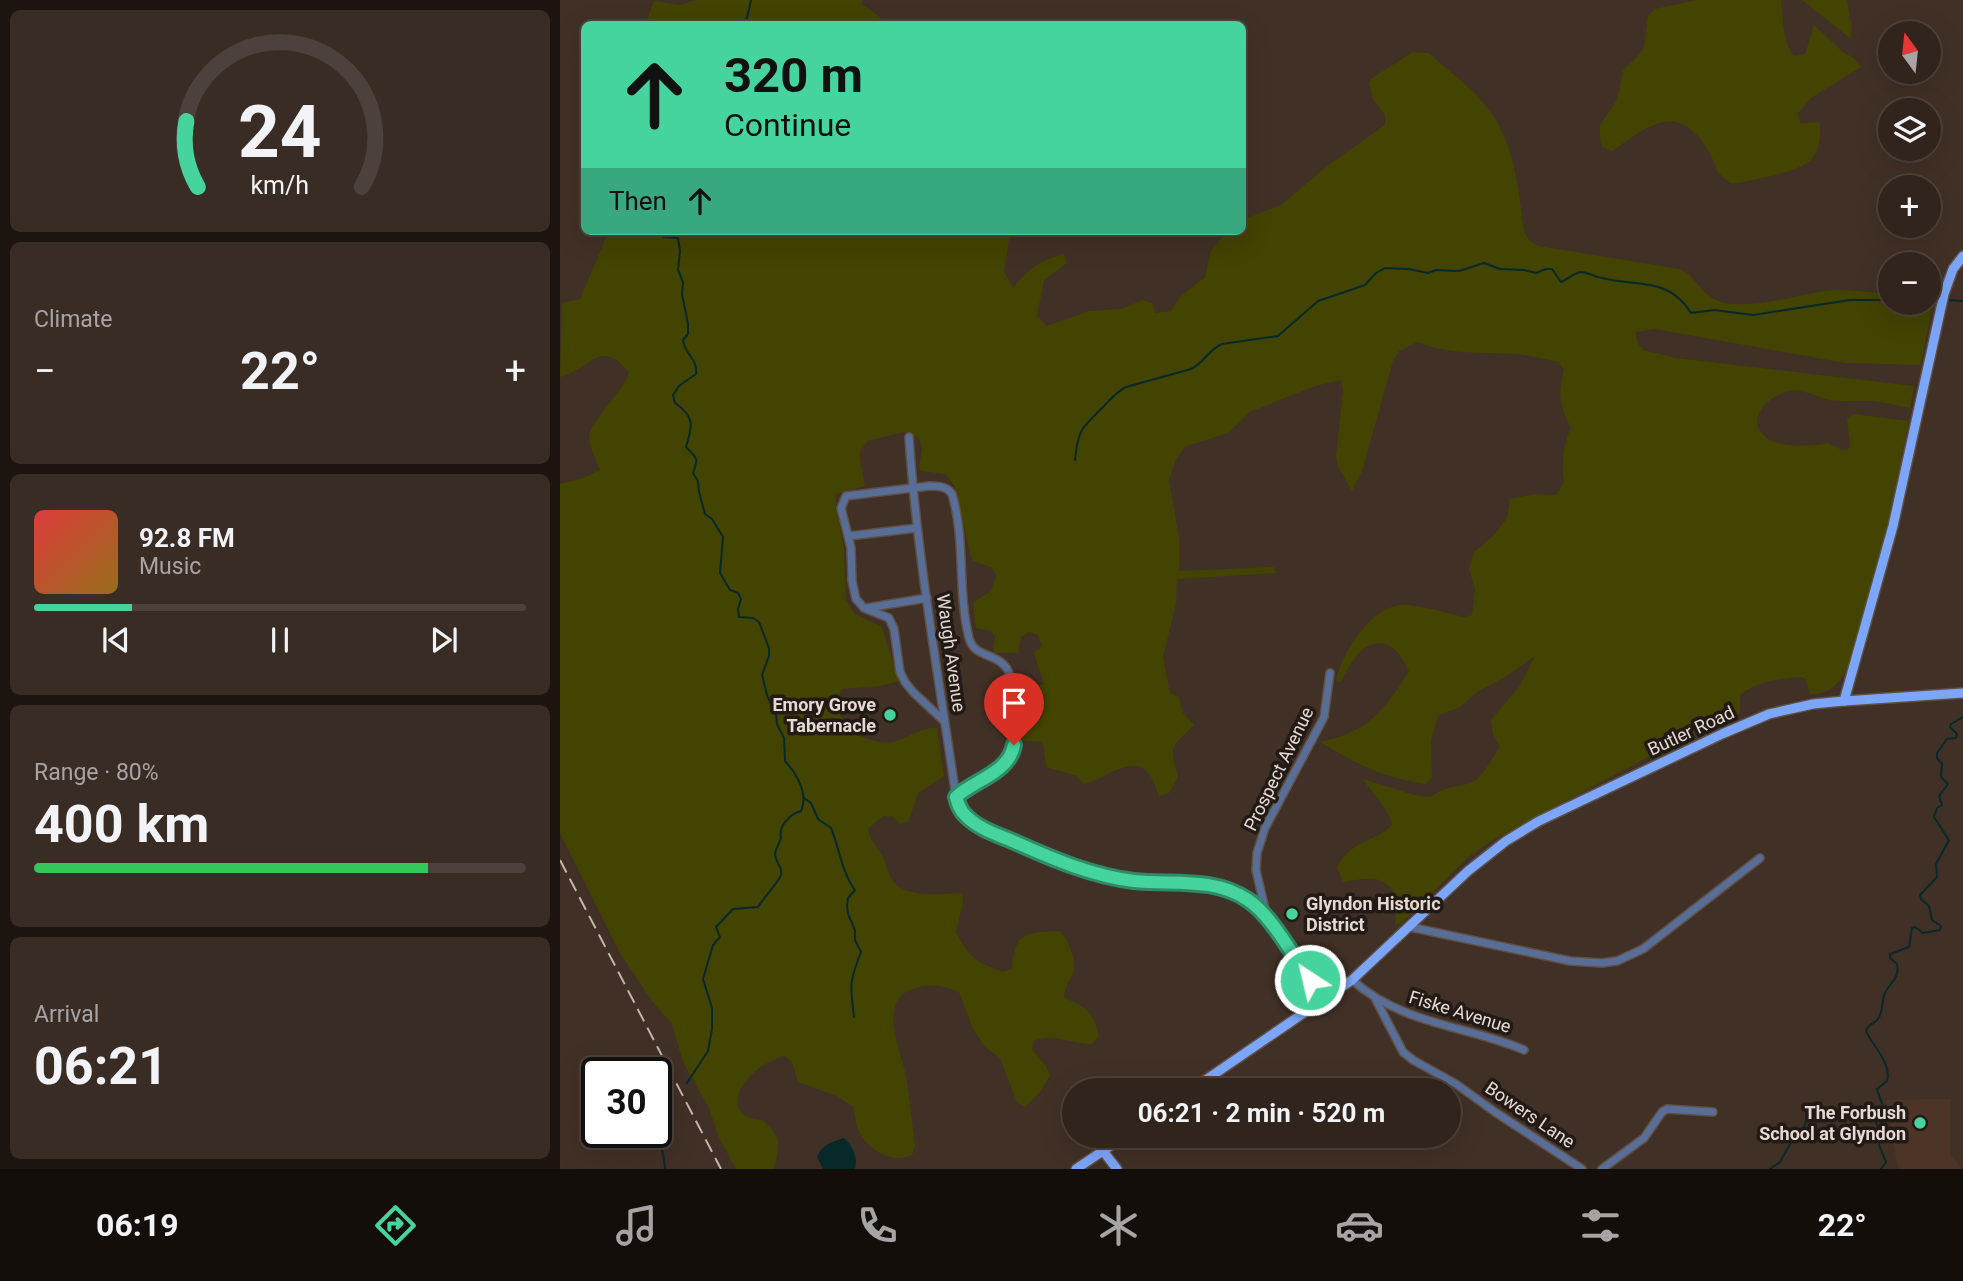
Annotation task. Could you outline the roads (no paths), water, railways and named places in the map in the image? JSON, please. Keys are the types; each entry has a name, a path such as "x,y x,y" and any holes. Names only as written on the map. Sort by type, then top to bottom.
{"main road":[{"path":"1844,701 1893,526 1944,294 1953,269 1963,256"},
{"name":"Butler Road","path":"1209,1078 1352,980 1488,854 1539,821 1753,720 1796,707 1963,693"},
{"path":"1076,1169 1106,1148"},
{"path":"1103,1150 1117,1169"}],"street":[{"name":"Waugh Avenue","path":"909,437 917,528 944,720 956,797 963,814 975,824 1046,856 1109,877 1221,887 1248,899 1268,919"},
{"path":"944,720 913,692 900,672 892,623 885,615 859,605 853,593 849,536 841,508 846,496 936,486 950,490 954,500 962,553 961,582 970,641 978,652 1000,661 1009,673 1015,738 1009,759 988,777 956,797"},
{"path":"849,536 917,528"},
{"path":"864,608 927,598"},
{"name":"Prospect Avenue","path":"1268,919 1256,870 1256,853 1265,828 1324,718 1330,673"},
{"path":"1410,927 1570,961 1617,961 1643,949 1760,858"},
{"path":"1268,919 1323,1001"},
{"name":"Fiske Avenue","path":"1352,980 1376,1000 1402,1013 1492,1037 1524,1050"},
{"name":"Bowers Lane","path":"1376,1000 1388,1019 1399,1046 1413,1060 1456,1084 1582,1169"},
{"path":"1602,1169 1644,1138 1662,1112 1713,1112"}],"water":[{"path":"844,1138 854,1152 855,1169 823,1169 817,1157 821,1150"}],"waterway":[{"path":"744,21 751,0"},
{"path":"662,235 678,238 678,270 683,282 682,294 688,324 688,334 683,340 696,369 696,374 679,386 673,395 675,403 682,408 691,423 686,447 696,458 693,473 698,481 705,514 712,519 723,537 720,573 730,590 738,593 741,599 739,617 753,618 759,622 769,648 762,675 784,738 785,761 797,778 803,798 801,811 789,818 781,829 781,838 775,854 781,872 777,882 758,907 733,909 716,927 720,937 713,945 703,979 712,1008 708,1051 687,1083"},
{"path":"1075,460 1078,442 1085,426 1122,389 1191,369 1222,344 1278,336 1318,301 1365,285 1385,268 1428,273 1436,270 1459,271 1484,263 1500,269 1536,273 1552,269 1561,282 1584,272 1615,281 1663,288 1682,302 1691,313 1714,310 1753,315 1850,300 1878,300"},
{"path":"1948,300 1963,301"},
{"path":"1881,1169 1886,1162 1879,1145 1882,1133 1876,1123 1883,1110 1877,1089 1887,1081 1888,1074 1884,1061 1866,1031 1879,1017 1885,993 1897,973 1897,964 1890,958 1890,954 1909,947 1912,928 1915,927 1923,933 1940,930 1941,926 1932,920 1929,906 1920,895 1937,877 1936,864 1949,840 1934,817 1937,808 1942,805 1939,796 1948,784 1941,777 1942,764 1937,753 1947,739 1956,738 1957,734 1950,727 1963,717"},
{"path":"804,798 811,803 818,819 831,828 844,868 855,890 848,898 847,906 855,930 855,940 861,952 852,984 854,1017"},
{"path":"1770,1169 1780,1162 1793,1139 1803,1132 1809,1106 1826,1116 1838,1118 1851,1115 1861,1120 1881,1116"},
{"path":"661,1148 665,1169"}],"railway":[{"path":"560,860 721,1169"}],"place":[{"name":"Emory Grove Tabernacle","path":"890,715"},
{"name":"Glyndon Historic District","path":"1292,914"},
{"name":"The Forbush School at Glyndon","path":"1920,1123"}]}
